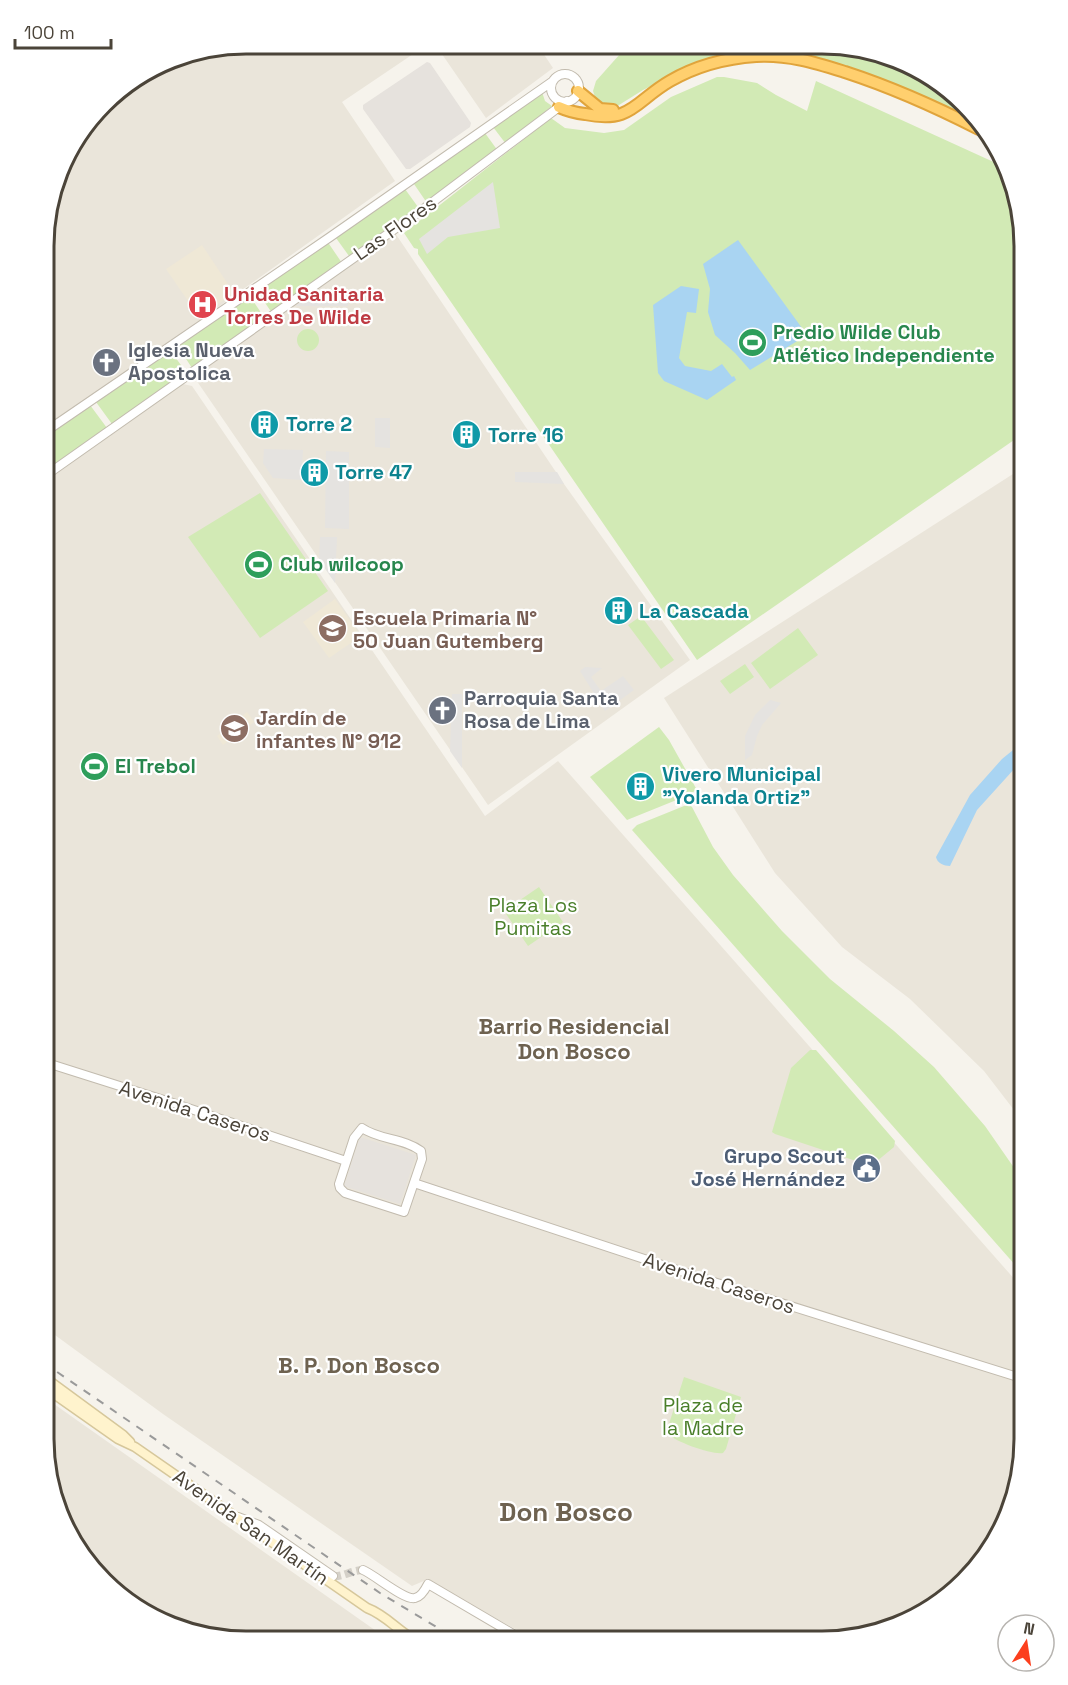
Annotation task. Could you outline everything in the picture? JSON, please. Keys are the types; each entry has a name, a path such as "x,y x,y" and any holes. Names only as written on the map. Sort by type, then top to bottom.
{"highway":[{"path":"579,91 600,109 610,111 624,107 684,74 716,63 743,57 787,57 812,62 880,84 971,125"},
{"path":"563,104 569,111 596,117 615,117 631,110 656,90"}],"main road":[{"name":"Avenida San Martín","path":"54,1384 123,1435 135,1447"},
{"name":"Avenida San Martín","path":"54,1394 118,1439 135,1447 402,1631"},
{"name":"Avenida San Martín","path":"367,1608 373,1616 394,1631"}],"street":[{"path":"562,74 570,75 578,83 579,91 575,98 563,104 554,96 551,89 553,81 562,74"},
{"name":"Las Flores","path":"54,426 553,81"},
{"name":"Las Flores","path":"54,470 426,207 563,104"},
{"name":"Avenida Caseros","path":"54,1065 346,1161"},
{"path":"362,1128 372,1134 421,1151 422,1159 414,1183 404,1212 345,1192 340,1188 339,1184 354,1138 362,1128"},
{"name":"Avenida Caseros","path":"414,1183 717,1283 1014,1377"},
{"path":"234,1516 259,1525 333,1576"},
{"path":"363,1570 407,1598 416,1598 423,1593 428,1584 508,1631"}],"shaded area":[{"path":"246,54 413,54 342,102 395,181 165,345 54,421 56,221 64,184 86,139 102,119 139,86 184,64 196,61"},
{"path":"442,54 544,54 553,68 486,118"},
{"path":"427,62 430,63 471,123 470,127 410,169 406,169 363,109 363,105"},
{"path":"493,182 500,228 448,237 427,254 419,239"},
{"path":"393,230 564,484 690,660 488,805 192,374"},
{"path":"202,245 234,293 199,317 166,269"},
{"path":"316,291 348,292 348,306 296,306"},
{"path":"183,384 192,386 485,816 558,761 1014,1279 1014,1452 1004,1501 988,1535 974,1556 958,1575 939,1591 918,1605 884,1621 847,1629 822,1631 519,1631 426,1580 412,1586 163,1414 54,1334 54,476"},
{"path":"375,418 390,418 390,448 375,447"},
{"path":"264,449 303,450 301,480 273,478 263,463"},
{"path":"326,451 349,452 349,529 325,528"},
{"path":"515,472 557,472 564,484 515,482"},
{"path":"1014,473 1014,1110 984,1071 910,999 842,947 775,873 664,698"},
{"path":"320,537 337,537 335,583 319,560"},
{"name":"Escuela Primaria N° 50 Juan Gutemberg","path":"335,599 361,636 329,658 303,622"},
{"path":"585,667 602,668 591,677 601,691 623,676 634,690 605,711 580,671"},
{"path":"452,694 462,694 462,768 450,751"},
{"path":"770,700 781,703 762,725 752,755 745,760 745,736 755,715"},
{"name":"Jardín de infantes N° 912","path":"247,712 254,722 223,745 217,736"},
{"path":"360,1137 416,1155 400,1204 344,1186"},
{"path":"54,1404 376,1631 221,1629 173,1616 129,1591 110,1575 94,1556 80,1535 64,1501 54,1452"}],"green space":[{"path":"620,54 822,54 847,56 872,61 918,80 939,94 966,119 802,55 693,65 611,108 597,103 593,91 596,81"},
{"name":"Predio Wilde Club Atlético Independiente","path":"717,77 724,77 757,83 807,111 816,81 994,162 1007,196 1014,233 1014,440 697,660 418,254 418,249 414,248 404,233 551,118 565,128 604,133 624,130 671,97"},
{"path":"542,92 545,101 552,106 506,144 493,127"},
{"path":"485,133 498,151 427,203 414,184"},
{"path":"405,189 418,207 349,256 336,238"},
{"path":"327,241 342,263 272,313 257,291"},
{"path":"249,295 264,317 192,368 177,345"},
{"path":"308,329 316,332 319,340 316,348 308,351 300,348 297,340 300,332"},
{"path":"170,350 186,372 112,424 96,402"},
{"path":"90,405 107,428 54,465 54,431"},
{"name":"Club wilcoop","path":"260,493 328,591 260,638 188,537"},
{"path":"641,616 674,660 661,669 628,625"},
{"path":"798,628 818,655 770,689 751,663"},
{"path":"745,664 754,677 730,694 720,681"},
{"path":"659,727 669,740 697,790 627,820 590,777"},
{"path":"684,806 692,807 713,847 733,875 782,931 830,979 934,1067 985,1126 1014,1168 1014,1264 632,830 637,825"},
{"name":"Plaza Los Pumitas","path":"539,887 563,922 528,946 504,911"},
{"path":"810,1050 816,1050 895,1141 894,1147 871,1166 772,1132 791,1068"},
{"name":"Plaza de la Madre","path":"684,1377 741,1397 723,1453 694,1447 668,1434 668,1427"}],"water":[{"path":"738,240 807,335 750,370 715,335 708,312 710,289 703,264"},
{"path":"681,286 699,289 696,313 687,312 679,358 685,366 711,371 722,364 736,380 707,400 664,381 658,373 653,305"},
{"path":"1014,749 1014,769 977,810 950,866 941,864 936,857 970,795 1002,759"}],"tunnel":[{"path":"333,1576 363,1570"}],"railway":[{"path":"54,1370 380,1593 443,1631"}],"place":[{"name":"Unidad Sanitaria Torres De Wilde","path":"203,305"},
{"name":"Predio Wilde Club Atlético Independiente","path":"752,343"},
{"name":"Iglesia Nueva Apostolica","path":"107,362"},
{"name":"Torre 2","path":"265,424"},
{"name":"Torre 16","path":"467,435"},
{"name":"Torre 47","path":"314,472"},
{"name":"Club wilcoop","path":"259,564"},
{"name":"La Cascada","path":"618,611"},
{"name":"Escuela Primaria N° 50 Juan Gutemberg","path":"332,629"},
{"name":"Parroquia Santa Rosa de Lima","path":"443,710"},
{"name":"Jardín de infantes N° 912","path":"235,729"},
{"name":"El Trebol","path":"94,766"},
{"name":"Vivero Municipal \"Yolanda Ortiz\"","path":"641,786"},
{"name":"Grupo Scout José Hernández","path":"866,1168"}],"district":[{"name":"Barrio Residencial Don Bosco","path":"574,1038"},
{"name":"B. P. Don Bosco","path":"359,1365"},
{"name":"Don Bosco","path":"566,1512"}]}
